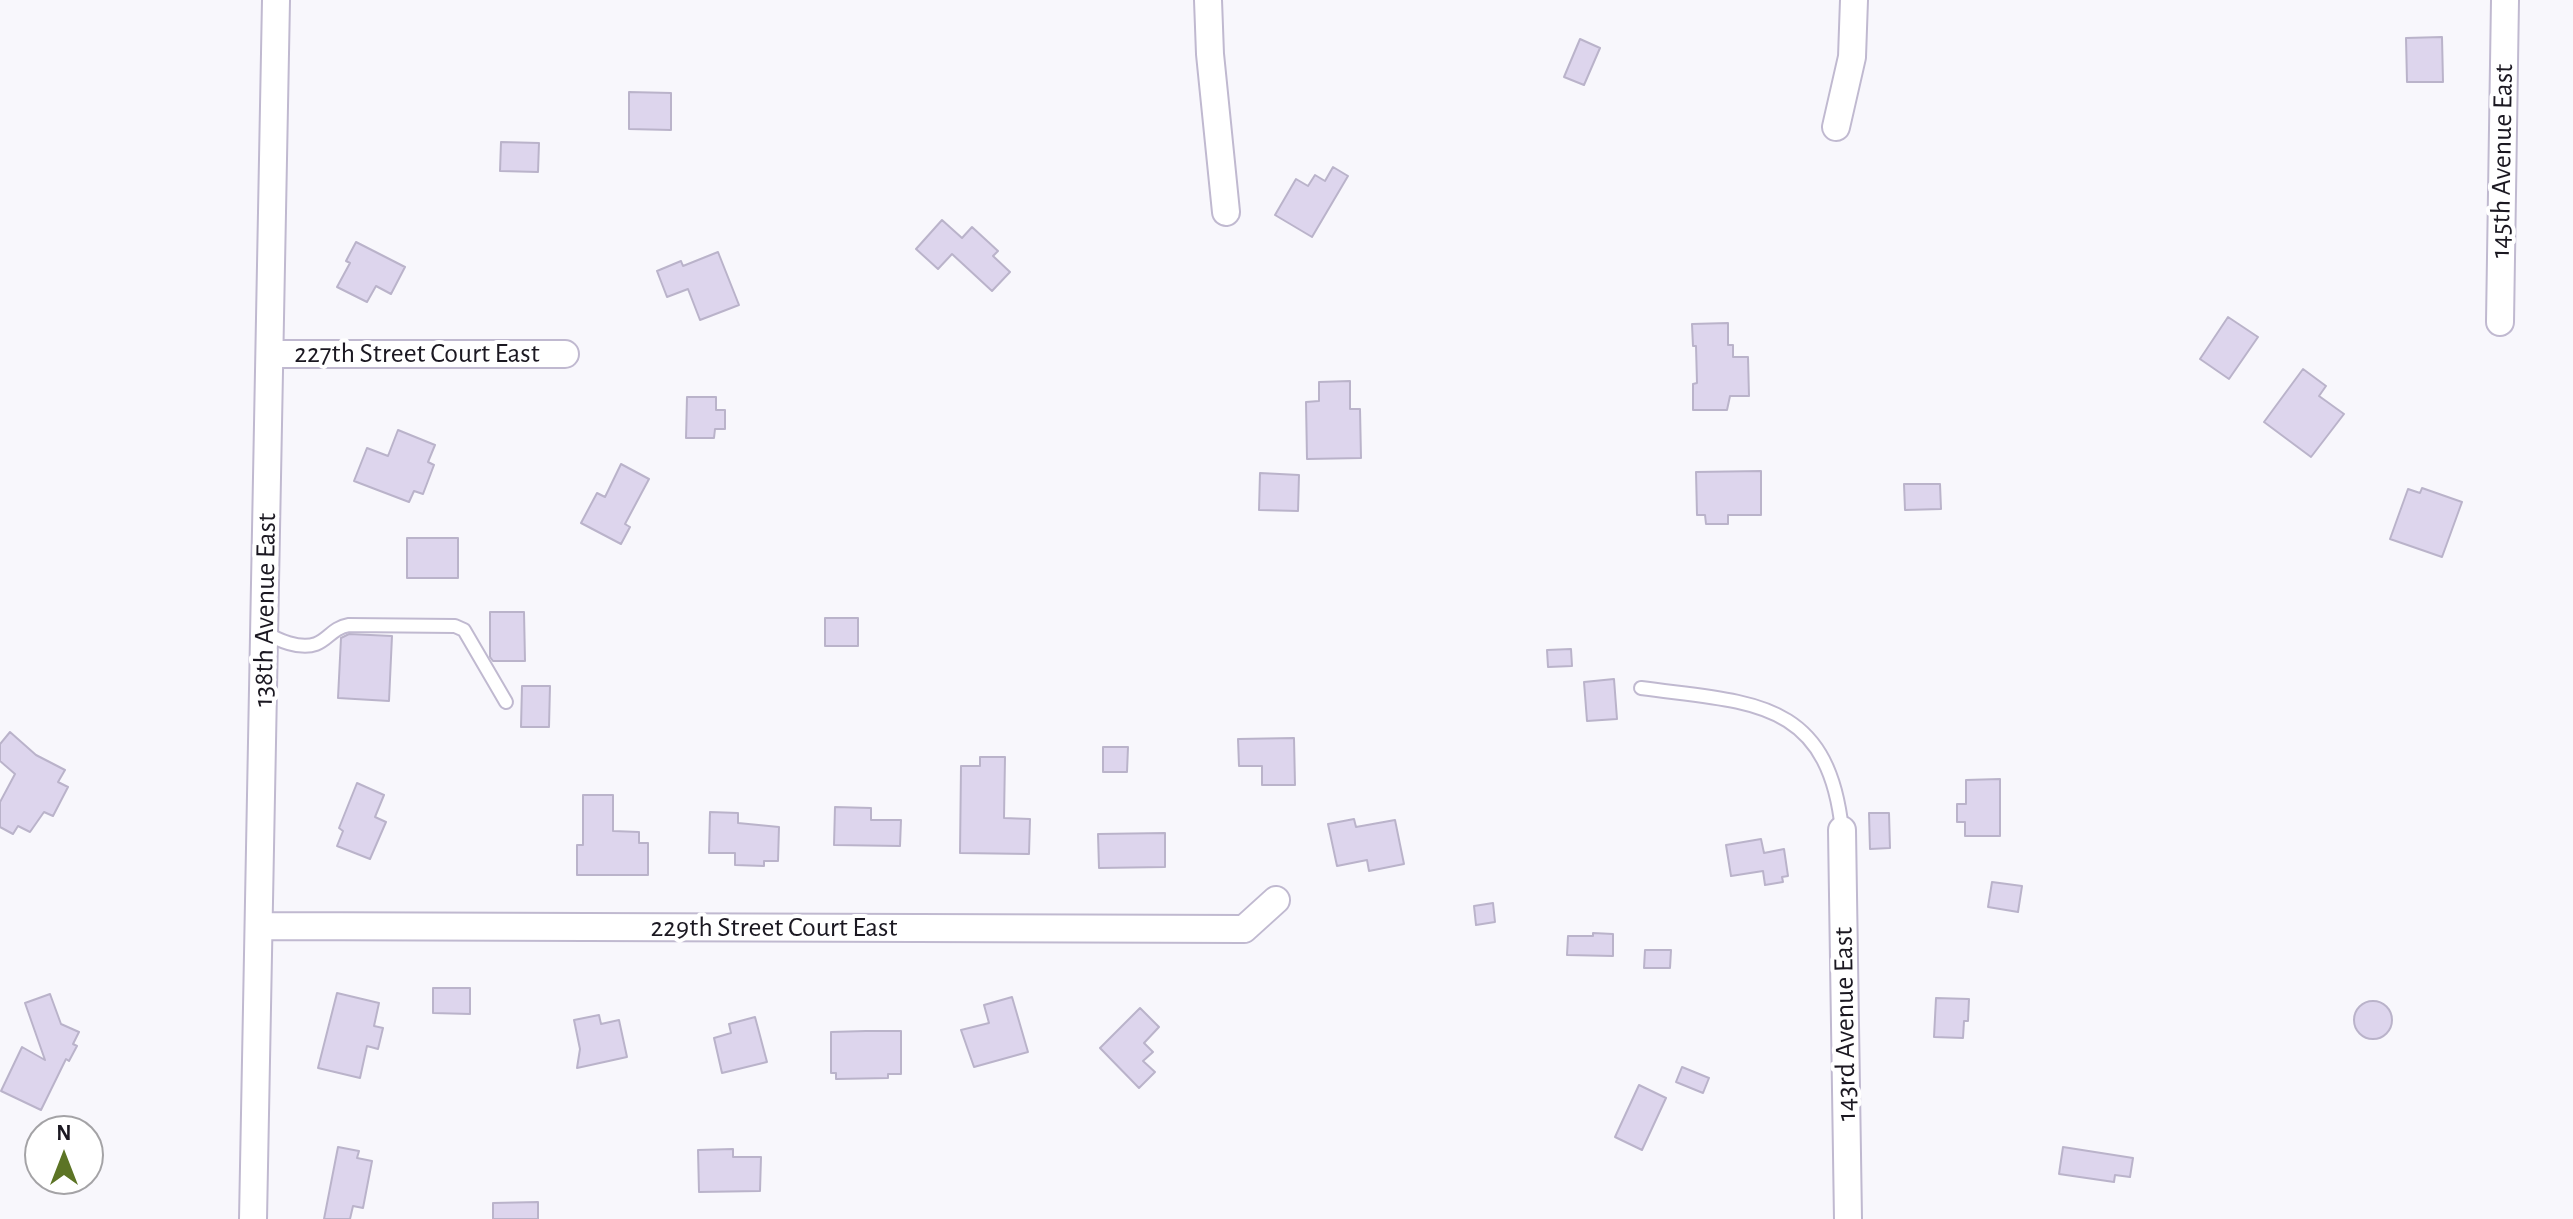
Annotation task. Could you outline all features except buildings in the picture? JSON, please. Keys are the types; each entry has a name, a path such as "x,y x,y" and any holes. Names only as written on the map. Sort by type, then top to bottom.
{"street":[{"name":"138th Avenue East","path":"253,1219 276,0"},
{"path":"1208,0 1210,54 1226,212"},
{"path":"1836,127 1852,57 1854,0"},
{"name":"145th Avenue East","path":"2500,322 2505,0"},
{"name":"227th Street Court East","path":"270,354 565,354"},
{"name":"143rd Avenue East","path":"1842,830 1848,1219"},
{"name":"229th Street Court East","path":"260,926 1244,929 1276,900"}],"lane":[{"path":"265,632 275,639 306,646 318,644 339,627 349,625 455,626 464,630 506,702"},
{"path":"1641,688 1742,702 1771,710 1795,724 1825,761 1838,800 1842,830"}]}
